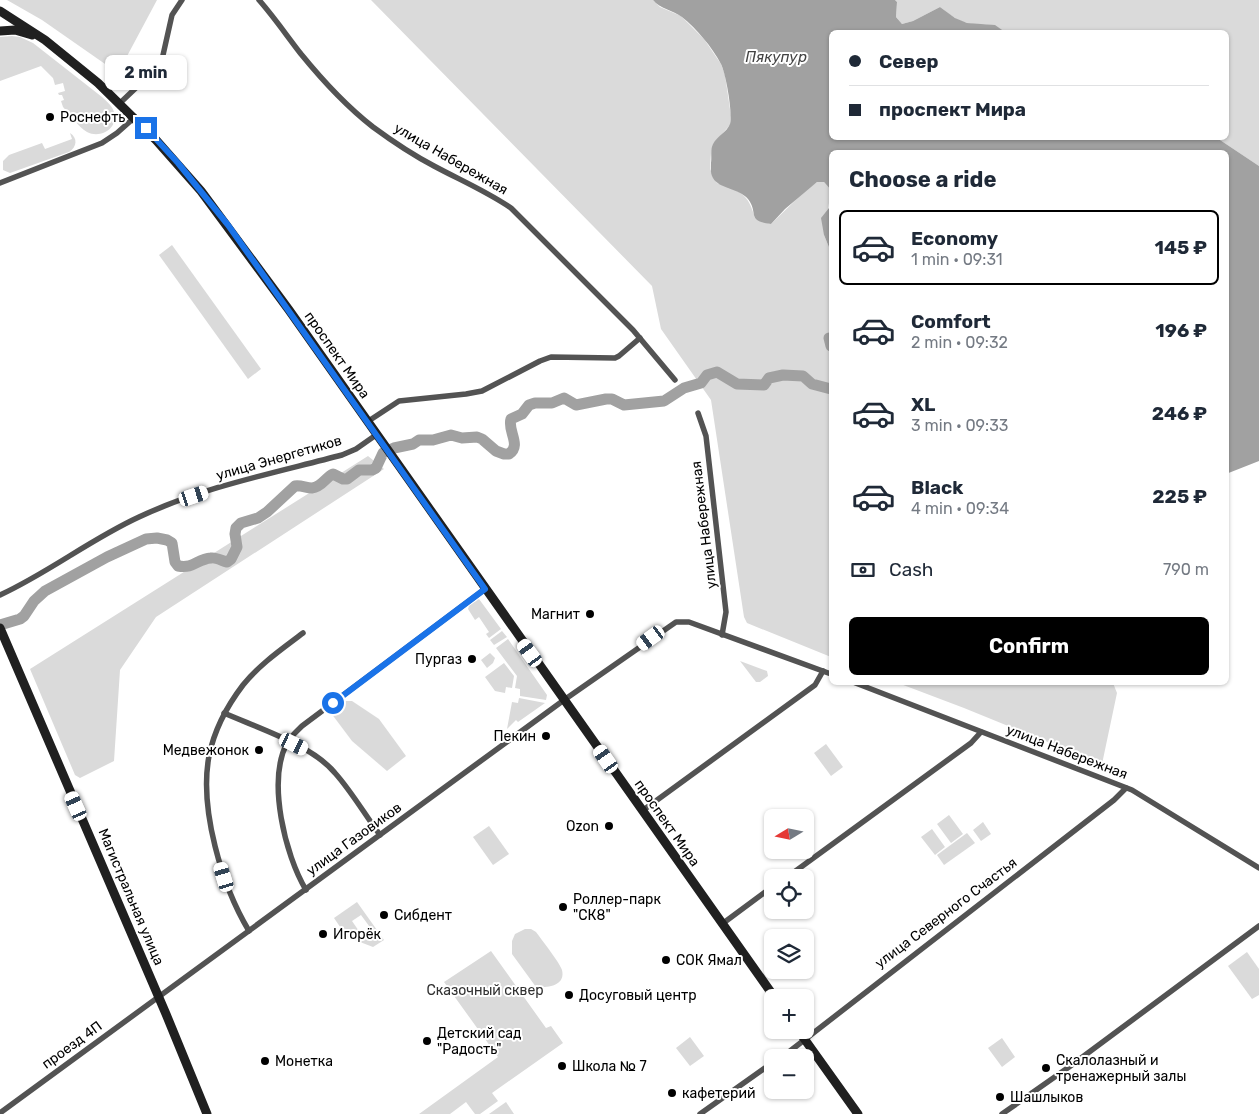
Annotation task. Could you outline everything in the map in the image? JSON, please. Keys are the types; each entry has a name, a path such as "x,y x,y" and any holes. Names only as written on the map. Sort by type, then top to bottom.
{"main road":[{"name":"проспект Мира","path":"0,11 45,40 98,83 135,117 178,163 228,225 769,989"},
{"path":"0,31 23,32 45,40"},
{"name":"Магистральная улица","path":"2,633 207,1114"},
{"path":"805,1039 858,1114"}],"street":[{"path":"120,104 160,64 172,15 182,0"},
{"name":"улица Набережная","path":"259,0 325,82 360,116 400,146 432,165 487,193 510,208 640,338 675,380"},
{"path":"0,183 102,143 135,117"},
{"path":"368,422 398,401 482,391 545,359 557,357 615,358 624,354 640,338"},
{"name":"улица Набережная","path":"698,413 707,443 726,612 722,635"},
{"name":"улица Энергетиков","path":"0,595 139,517 208,491 350,452 378,437"},
{"path":"306,890 300,880 290,848 278,798 280,767 288,741 302,726 485,589"},
{"path":"564,700 676,622 689,622 829,673"},
{"path":"249,931 228,887 211,828 206,774 209,756 213,739 224,714 234,698 253,674 303,633"},
{"path":"642,811 815,685 823,671"},
{"name":"улица Набережная","path":"861,685 1126,788 1143,796 1259,868"},
{"name":"улица Газовиков","path":"158,997 564,700"},
{"path":"224,714 312,753 335,773 380,835"},
{"path":"798,869 971,743 981,732"},
{"name":"улица Северного Счастья","path":"814,1032 1114,800 1126,788"},
{"path":"722,924 764,894"},
{"path":"1002,1114 1069,1067 1259,926"},
{"name":"проезд 4П","path":"0,1113 158,997"},
{"name":"улица Северного Счастья","path":"792,1049 805,1039"},
{"path":"700,1114 764,1070"}],"green space":[{"path":"7,0 157,0 118,73 42,20"},
{"path":"371,0 653,0 660,7 681,16 704,39 721,64 725,75 731,116 730,125 713,144 711,153 710,169 717,183 738,191 746,198 755,218 771,224 806,190 817,182 824,182 829,188 829,203 824,235 829,247 829,656 747,623 744,617 711,400 661,329 652,286"},
{"path":"895,0 1259,0 1259,166 1220,140 1229,140 1229,30 1002,30 990,25 963,22 940,7 913,21 902,24 896,17 897,2"},
{"path":"0,37 20,37 33,43 102,97 114,112 114,123 108,131 92,134 80,127 63,107 61,101 64,100 62,95 58,93 65,91 63,83 55,85 53,78 41,66 0,81"},
{"path":"70,133 76,142 74,148 69,152 10,173 3,170 3,161 9,155 42,143 45,149 72,139"},
{"path":"172,245 261,369 248,379 159,255"},
{"path":"368,456 384,469 156,617 120,670 114,761 80,778 75,775 30,669"},
{"path":"479,599 501,629 489,638 486,634 489,632 479,617 475,620 468,609 469,606"},
{"path":"502,631 507,637 494,645 490,640"},
{"path":"508,639 547,695 546,700 520,696 520,689 515,688 517,676 496,648"},
{"path":"490,653 495,658 493,663 487,668 481,660"},
{"path":"740,661 767,671 768,676 760,682 756,682"},
{"path":"504,663 514,676 512,688 506,687 505,693 495,691 485,677"},
{"path":"903,685 1114,685 1117,693 1102,764"},
{"path":"519,698 545,703 518,722 516,720 507,729 512,702 518,703"},
{"path":"346,701 352,701 379,719 406,756 387,771 352,741 331,713"},
{"path":"826,744 843,767 831,776 814,753"},
{"path":"949,815 963,834 951,843 937,824"},
{"path":"983,822 991,834 981,841 973,830"},
{"path":"489,826 509,854 493,865 473,837"},
{"path":"932,829 945,847 935,855 921,837"},
{"path":"967,833 975,843 944,865 937,855"},
{"path":"357,902 384,940 373,947 347,937 334,918","holes":["361,915 372,930 363,937 352,921"]},
{"path":"525,929 531,929 536,932 561,967 561,980 555,985 536,987 512,954 512,941 515,934"},
{"name":"Сказочный сквер","path":"491,951 546,1028 551,1026 563,1043 492,1093 498,1101 480,1114 475,1114 466,1102 450,1114 419,1114 498,1057 444,982"},
{"path":"1247,952 1259,969 1259,995 1252,999 1228,966"},
{"path":"690,1037 704,1056 690,1066 676,1048"},
{"path":"1002,1038 1015,1057 1002,1067 988,1048"},
{"path":"506,1102 514,1114 489,1114"}],"water":[{"name":"Пякупур","path":"653,0 895,0 897,2 896,17 902,24 913,21 940,7 955,18 967,23 995,25 1002,30 829,30 829,140 1220,140 1259,166 1259,461 1229,473 1229,150 829,150 829,188 824,182 817,182 785,209 771,224 763,223 754,216 753,208 744,195 716,182 711,174 712,146 729,127 731,119 725,76 721,64 709,45 688,22"},
{"path":"829,208 829,247 824,235 821,218"}],"waterway":[{"path":"0,625 24,616 34,601 45,591 107,557 146,539 157,538 172,543 175,562 178,566 188,566 211,558 227,562 231,559 237,547 236,528 241,523 258,518 267,512 295,486 312,488 319,486 333,474 347,479 359,470 372,470 376,468 383,453 394,448 413,444 419,440 433,440 451,435 462,438 477,437 496,451 509,454 514,446 510,424 511,419 522,414 529,405 535,403 552,403 564,398 576,405 606,399 612,399 624,405 664,401 684,388 701,383 707,375 717,372 737,384 764,385 769,378 783,375 803,376 812,384 829,388"}],"place":[{"name":"Роснефть","path":"50,117"},
{"name":"Магнит","path":"590,614"},
{"name":"Пургаз","path":"472,659"},
{"name":"Пекин","path":"546,736"},
{"name":"Медвежонок","path":"259,750"},
{"name":"Ozon","path":"609,826"},
{"name":"Роллер-парк \"СК8\"","path":"563,907"},
{"name":"Сибдент","path":"384,915"},
{"name":"Игорёк","path":"323,934"},
{"name":"СОК Ямал","path":"666,960"},
{"name":"Досуговый центр","path":"569,995"},
{"name":"Детский сад \"Радость\"","path":"427,1041"},
{"name":"Монетка","path":"265,1061"},
{"name":"Школа № 7","path":"562,1066"},
{"name":"Скалолазный и тренажерный залы","path":"1046,1068"},
{"name":"кафетерий","path":"672,1093"},
{"name":"Шашлыков","path":"1000,1097"}],"route":[{"path":"146,128 178,163 228,225 485,589 333,703"}]}
